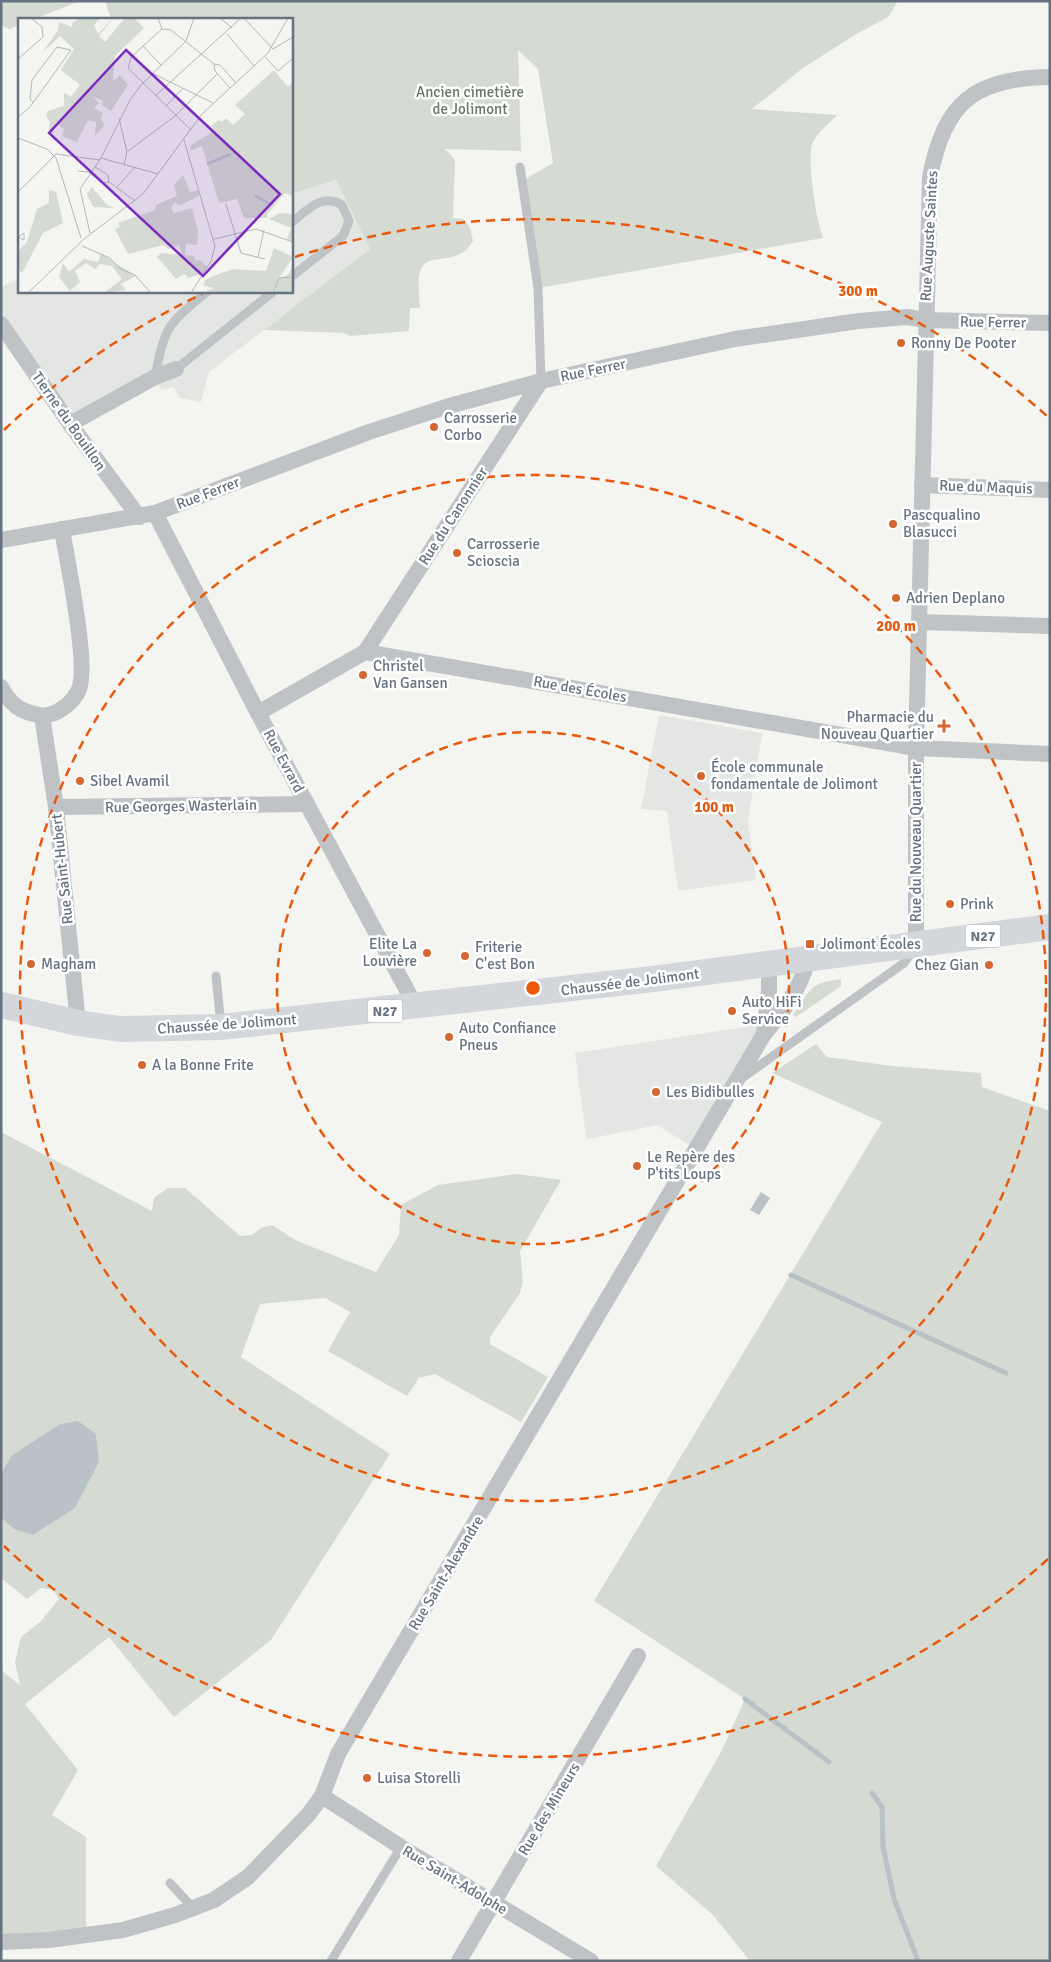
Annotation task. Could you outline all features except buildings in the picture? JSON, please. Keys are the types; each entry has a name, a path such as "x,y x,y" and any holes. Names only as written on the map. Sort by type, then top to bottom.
{"main road":[{"name":"Chaussée de Jolimont","path":"1,1005 78,1023 120,1029 221,1028 416,1007 808,960 1050,927"}],"street":[{"name":"Rue Auguste Saintes","path":"925,320 930,177 935,151 944,127 956,109 972,96 991,86 1012,79 1050,77"},
{"name":"Rue Ferrer","path":"1,540 147,515 369,432 449,406 541,381 736,339 859,321 907,317 925,320 1050,323"},
{"name":"Rue du Nouveau Quartier","path":"916,944 916,748 925,320"},
{"name":"Tierne du Bouillon","path":"1,324 70,424 147,515"},
{"path":"70,424 155,377 176,369"},
{"name":"Rue du Canonnier","path":"365,652 541,381"},
{"name":"Rue du Maquis","path":"922,485 1050,490"},
{"name":"Rue Evrard","path":"147,515 258,713 416,1007"},
{"path":"1,687 16,708 42,716 54,713 72,699 79,690 83,665 62,529"},
{"path":"920,622 1050,626"},
{"path":"258,713 365,652"},
{"name":"Rue des Écoles","path":"365,652 916,748 1050,754"},
{"name":"Rue Saint-Hubert","path":"42,716 56,807 78,1023"},
{"name":"Rue Georges Wasterlain","path":"56,807 307,804"},
{"name":"Rue Saint-Alexandre","path":"1,1942 49,1940 123,1930 214,1900 248,1877 308,1815 322,1796 338,1754 738,1081 764,1034 786,1009 801,984 808,960"},
{"name":"Rue Saint-Alexandre","path":"764,1034 769,990 769,964"},
{"name":"Rue des Mineurs","path":"459,1961 638,1656"},
{"name":"Rue Saint-Adolphe","path":"322,1796 401,1847 591,1961"}],"lane":[{"path":"520,167 538,288 541,381"},
{"path":"292,222 314,204 325,200 342,205 349,221 343,236 292,276"},
{"path":"155,377 162,342 173,320 207,292"},
{"path":"176,369 273,292"},
{"path":"738,1081 904,963 916,944"},
{"path":"216,976 221,1028"},
{"path":"331,1961 401,1847"},
{"path":"170,1883 192,1908"}],"shaded area":[{"path":"336,180 370,249 209,372 201,402 180,398 173,387 161,390 155,377 70,424 1,324 1,287 18,278 18,292 292,292 292,194"},
{"name":"École communale fondamentale de Jolimont","path":"659,715 762,733 748,822 756,880 678,891 667,811 641,809"},
{"name":"Les Bidibulles","path":"758,1025 764,1034 697,1150 657,1125 588,1139 586,1136 575,1053"},
{"path":"761,1192 770,1198 759,1215 750,1210"},
{"path":"78,1421 96,1434 99,1462 75,1508 33,1535 14,1529 1,1518 1,1474 11,1456 60,1424"}],"green space":[{"path":"1,1 79,1 37,18 18,18 18,25 10,29 1,25"},
{"name":"Ancien cimetière de Jolimont","path":"105,1 898,1 888,17 858,33 803,68 752,109 837,115 816,137 812,145 813,192 823,238 538,288 522,181 553,163 538,69 518,50 521,151 445,149 455,160 453,218 464,219 470,228 473,241 460,254 430,261 421,269 419,278 420,308 410,308 409,331 350,336 343,333 264,330 370,249 336,180 292,194 292,18 111,18"},
{"path":"841,979 841,986 796,1017 793,1015 811,989 822,983"},
{"path":"816,1044 827,1057 892,1066 981,1073 982,1087 1050,1111 1050,1961 750,1961 713,1915 656,1866 721,1752 745,1699 594,1601 882,1122 772,1073"},
{"path":"1,1132 152,1211 154,1198 168,1188 185,1188 240,1236 252,1235 261,1228 272,1225 297,1241 376,1272 399,1235 401,1205 438,1185 517,1174 561,1180 520,1251 523,1282 520,1293 490,1337 490,1344 548,1377 521,1422 435,1374 419,1378 407,1396 328,1351 350,1312 325,1298 260,1304 241,1357 390,1454 271,1640 174,1717 109,1637 25,1704 78,1770 52,1815 86,1837 86,1935 13,1938 1,1933 1,1670 20,1685 15,1662 21,1637 41,1621 59,1599 53,1590 41,1588 27,1599 1,1578 1,1518 14,1529 87,1483 99,1462 96,1434 36,1440 11,1456 1,1474"}],"waterway":[{"path":"791,1275 1006,1373"},
{"path":"745,1699 829,1762"},
{"path":"872,1793 882,1807 883,1846 894,1899 918,1961"}],"place":[{"name":"Ronny De Pooter","path":"901,343"},
{"name":"Carrosserie Corbo","path":"434,427"},
{"name":"Pascqualino Blasucci","path":"893,524"},
{"name":"Carrosserie Scioscia","path":"457,553"},
{"name":"Adrien Deplano","path":"896,598"},
{"name":"Christel Van Gansen","path":"363,675"},
{"name":"Pharmacie du Nouveau Quartier","path":"944,726"},
{"name":"École communale fondamentale de Jolimont","path":"701,776"},
{"name":"Sibel Avamil","path":"80,781"},
{"name":"Prink","path":"950,904"},
{"name":"Jolimont Écoles","path":"810,944"},
{"name":"Elite La Louvière","path":"427,953"},
{"name":"Friterie C'est Bon","path":"465,956"},
{"name":"Magham","path":"31,964"},
{"name":"Chez Gian","path":"989,965"},
{"name":"Auto HiFi Service","path":"732,1011"},
{"name":"Auto Confiance Pneus","path":"449,1037"},
{"name":"A la Bonne Frite","path":"142,1065"},
{"name":"Les Bidibulles","path":"656,1092"},
{"name":"Le Repère des P'tits Loups","path":"637,1166"},
{"name":"Luisa Storelli","path":"367,1778"}]}
